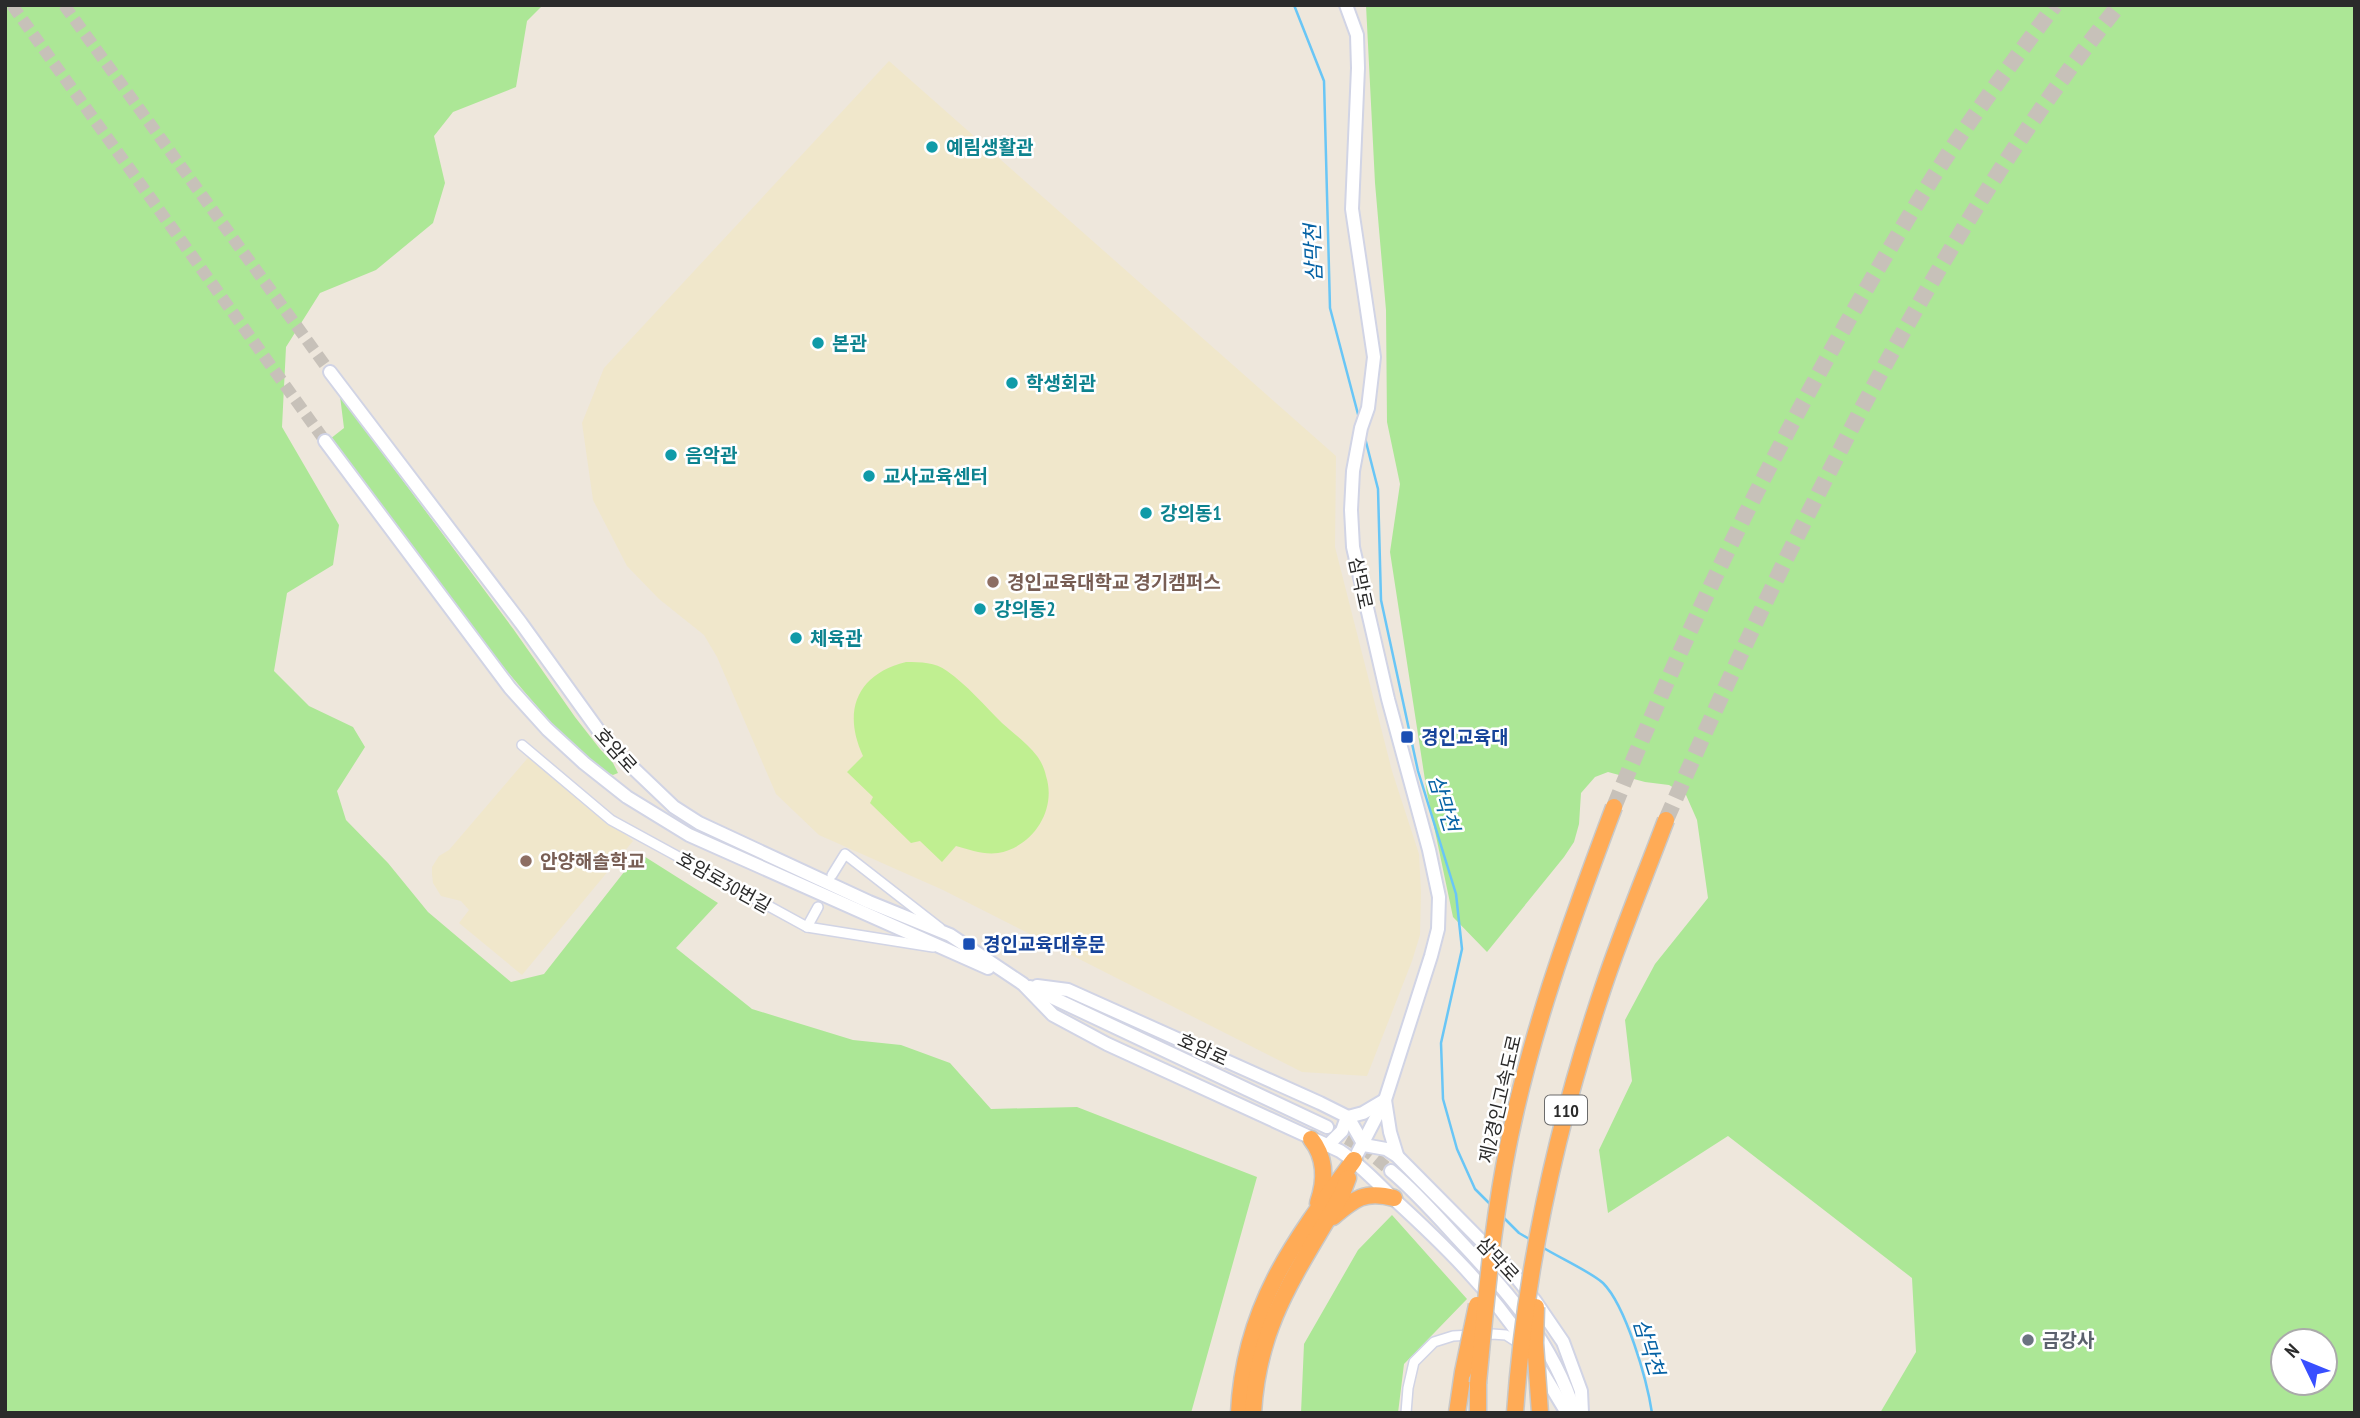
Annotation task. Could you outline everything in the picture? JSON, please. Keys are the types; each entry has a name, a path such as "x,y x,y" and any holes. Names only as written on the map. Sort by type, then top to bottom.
{"highway":[{"name":"제2경인고속도로","path":"1478,1413 1478,1383 1493,1234 1507,1151 1536,1034 1582,892 1614,807"},
{"name":"110","path":"1515,1413 1533,1258 1561,1131 1608,974 1666,820"},
{"path":"1253,1413 1257,1373 1269,1328 1318,1220 1323,1178 1320,1153 1311,1139"},
{"path":"1239,1413 1245,1362 1258,1313 1281,1265 1342,1194 1354,1160"},
{"path":"1318,1220 1363,1196 1394,1198"},
{"path":"1457,1413 1463,1372 1493,1234"},
{"path":"1533,1258 1537,1290 1535,1343 1540,1413"}],"main road":[{"name":"삼막로","path":"1346,5 1357,35 1358,68 1352,209 1374,357 1368,408 1353,471 1353,547 1388,699 1439,897 1438,929 1431,956 1385,1100 1354,1160 1412,1214 1490,1296 1510,1320 1567,1413"},
{"name":"호암로","path":"330,372 521,623 609,745 674,807 699,823 869,902 950,935 1023,984 1053,1015 1107,1044 1328,1145 1354,1160"},
{"name":"호암로","path":"325,441 510,688 547,729 584,763 661,820 689,835 1023,984 1327,1128"},
{"name":"호암로","path":"1023,984 1068,990 1348,1117"},
{"path":"1348,1117 1363,1114 1385,1100 1397,1156"},
{"path":"1348,1117 1364,1144"},
{"path":"1328,1145 1342,1131 1348,1117"},
{"name":"삼막로","path":"1364,1144 1386,1149 1397,1156 1513,1273 1563,1342 1581,1391 1581,1413"},
{"path":"1378,1183 1382,1173 1393,1166 1410,1168"},
{"name":"삼막로","path":"1391,1171 1438,1217 1522,1310 1549,1351 1575,1413"}],"street":[{"name":"호암로30번길","path":"522,745 611,820 807,928"},
{"path":"832,875 845,853 950,935"},
{"path":"817,907 807,928 945,949"},
{"path":"1406,1413 1414,1363 1434,1342 1453,1336 1506,1335 1532,1355"}],"shaded area":[{"name":"경인교육대학교 경기캠퍼스","path":"889,61 1336,456 1335,547 1392,771 1419,854 1421,891 1420,935 1367,1076 1302,1072 943,890 819,835 776,794 717,657 704,635 659,599 627,566 593,500 582,423 604,368"},
{"name":"안양해솔학교","path":"532,753 633,841 522,975 459,923 469,910 461,901 441,896 433,883 432,867"}],"green space":[{"path":"5,5 543,5 527,21 516,87 453,112 434,136 445,183 433,223 376,270 320,293 286,347 282,427 339,525 333,565 287,593 274,671 309,706 353,727 365,747 337,791 346,820 388,863 428,912 511,982 544,974 639,853 718,903 676,948 752,1009 853,1040 901,1045 950,1063 991,1109 1077,1107 1257,1177 1191,1413 5,1413"},
{"path":"1366,5 2355,5 2355,1413 1880,1413 1916,1352 1912,1278 1728,1136 1608,1213 1599,1150 1632,1081 1625,1020 1655,964 1708,898 1697,820 1686,795 1669,785 1608,772 1595,777 1581,793 1579,824 1574,842 1487,952 1453,917 1427,793 1390,552 1400,484 1387,422 1386,310 1375,183"},
{"path":"340,396 618,773 613,775 594,764 575,748 542,712 460,612 330,439 344,428"},
{"path":"906,662 933,664 947,671 969,689 1038,758 1049,789 1048,802 1039,825 1022,843 998,853 977,852 956,846 942,862 920,841 911,843 870,803 873,797 847,772 863,756 854,724 858,697 865,685 876,675"},
{"path":"1392,1215 1467,1299 1404,1364 1398,1413 1301,1413 1304,1344 1358,1250"}],"waterway":[{"name":"삼막천","path":"1294,5 1324,81 1330,308 1359,418"},
{"name":"삼막천","path":"1365,438 1378,489 1381,600 1418,771 1456,894 1462,949 1441,1043 1443,1099 1457,1149 1475,1189 1492,1206"},
{"name":"삼막천","path":"1501,1215 1519,1233 1531,1240"},
{"name":"삼막천","path":"1542,1247 1598,1279 1612,1294 1634,1344 1652,1413"}],"tunnel":[{"path":"12,5 325,441"},
{"path":"64,5 330,372"},
{"path":"1614,807 1684,644 1761,483 1802,405 1935,174 2055,5"},
{"path":"1666,820 1785,562 1889,357 1980,201 2047,101 2119,5"},
{"path":"1331,1130 1362,1147 1391,1171"}],"place":[{"name":"예림생활관","path":"932,147"},
{"name":"본관","path":"818,343"},
{"name":"학생회관","path":"1012,383"},
{"name":"음악관","path":"671,455"},
{"name":"교사교육센터","path":"869,476"},
{"name":"강의동1","path":"1146,513"},
{"name":"경인교육대학교 경기캠퍼스","path":"993,582"},
{"name":"강의동2","path":"980,609"},
{"name":"체육관","path":"796,638"},
{"name":"경인교육대","path":"1407,737"},
{"name":"안양해솔학교","path":"526,861"},
{"name":"경인교육대후문","path":"969,944"},
{"name":"금강사","path":"2028,1340"}]}
